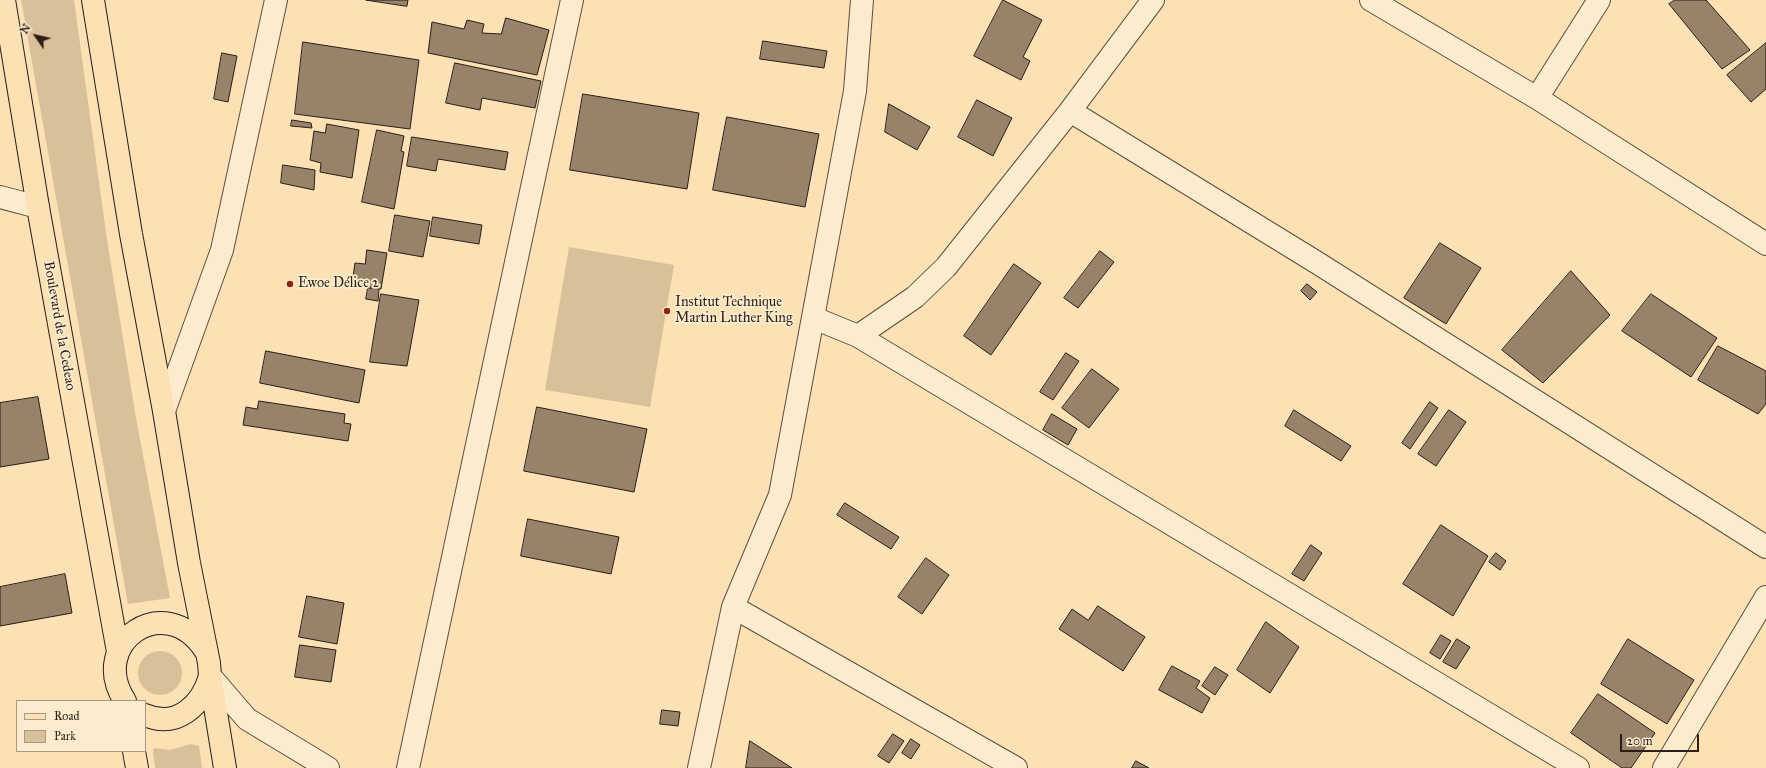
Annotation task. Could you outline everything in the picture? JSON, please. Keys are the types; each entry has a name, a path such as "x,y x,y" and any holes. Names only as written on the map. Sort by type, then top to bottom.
{"main road":[{"name":"Boulevard de la Cedeao","path":"4,0 38,206 118,652"},
{"name":"Boulevard de la Cedeao","path":"93,0 131,234 164,411 189,563 209,663 225,768"},
{"name":"Boulevard de la Cedeao","path":"124,700 119,692 115,679 114,665 118,652 125,640 135,631 148,625 161,623 175,624 187,629 198,638 206,650"},
{"name":"Boulevard de la Cedeao","path":"146,715 163,719 176,717 189,711 199,701 206,690 210,676"},
{"path":"134,752 137,768"}],"street":[{"path":"164,411 222,250 276,0"},
{"path":"408,768 572,0"},
{"path":"699,768 733,607 780,495 855,91 862,0"},
{"path":"858,336 915,297 946,267 1070,111 1153,0"},
{"path":"1371,0 1537,98 1766,244"},
{"path":"1537,98 1599,0"},
{"path":"1070,111 1316,262 1766,547"},
{"path":"0,197 38,206"},
{"path":"814,318 858,336 1578,768"},
{"path":"1664,768 1766,597"},
{"path":"733,607 1016,768"},
{"path":"210,676 248,719 328,768"}],"green space":[{"path":"21,0 74,0 107,240 136,418 170,598 128,604"},
{"path":"569,247 674,265 650,407 545,390"},
{"path":"156,651 164,651 176,657 182,669 182,677 176,689 164,695 156,695 144,689 138,677 138,669 144,657"},
{"path":"191,744 199,746 202,768 155,768 154,748 170,750"}],"building":[{"path":"366,0 408,0 407,6"},
{"path":"1003,0 1042,20 1023,57 1030,61 1021,80 974,56"},
{"path":"1675,0 1706,0 1750,50 1722,69 1669,4"},
{"path":"506,18 549,30 537,75 428,53 432,22 464,29 467,20 484,24 482,33 501,34"},
{"path":"763,41 827,51 824,68 760,59"},
{"path":"303,42 419,60 410,129 295,114"},
{"path":"1766,43 1766,89 1751,102 1727,75"},
{"path":"222,53 237,56 228,102 214,99"},
{"path":"455,63 541,81 535,108 482,98 480,110 446,103"},
{"path":"583,94 699,113 687,189 570,170"},
{"path":"977,100 1012,118 993,156 958,137"},
{"path":"889,104 930,127 917,150 885,132"},
{"path":"727,117 819,134 805,207 713,190"},
{"path":"292,120 311,123 312,128 291,126"},
{"path":"327,124 359,130 352,178 320,172 321,163 310,160 314,131 325,133"},
{"path":"377,130 404,136 401,151 404,152 394,209 362,202"},
{"path":"412,137 508,152 505,170 438,159 436,171 407,166"},
{"path":"283,165 315,170 314,190 281,183"},
{"path":"395,215 430,221 423,257 389,251"},
{"path":"433,217 482,225 479,244 430,236"},
{"path":"1440,243 1481,268 1446,324 1404,298"},
{"path":"367,250 387,253 381,289 352,284 355,263 365,264"},
{"path":"1100,251 1114,262 1078,308 1064,298"},
{"path":"1014,264 1041,283 991,355 964,336"},
{"path":"1571,271 1610,315 1543,383 1502,350"},
{"path":"1307,284 1317,292 1310,300 1301,291"},
{"path":"368,288 379,289 378,301 366,299"},
{"path":"381,294 419,300 407,366 370,362"},
{"path":"1651,294 1717,338 1691,377 1622,331"},
{"path":"1718,346 1766,371 1766,404 1758,414 1698,380"},
{"path":"266,351 365,370 359,403 260,383"},
{"path":"1066,353 1079,361 1053,400 1040,392"},
{"path":"1092,369 1119,389 1089,428 1062,408"},
{"path":"38,397 49,459 0,467 0,403"},
{"path":"259,401 345,414 344,423 351,424 348,441 243,425 246,407 257,409"},
{"path":"1430,402 1438,408 1410,449 1402,443"},
{"path":"537,407 647,429 634,492 524,471"},
{"path":"1294,410 1351,446 1341,461 1285,426"},
{"path":"1449,410 1466,422 1436,466 1418,454"},
{"path":"1052,414 1077,429 1068,445 1043,430"},
{"path":"845,503 899,537 891,549 837,515"},
{"path":"528,519 619,537 611,574 521,556"},
{"path":"1441,525 1488,556 1453,616 1403,584"},
{"path":"1311,545 1322,553 1304,581 1292,574"},
{"path":"1496,553 1506,561 1500,570 1489,562"},
{"path":"926,558 949,575 922,614 898,597"},
{"path":"65,574 72,613 0,626 0,587"},
{"path":"307,596 344,603 337,644 299,637"},
{"path":"1098,606 1145,637 1123,671 1059,629 1072,609 1088,620"},
{"path":"1266,622 1299,647 1270,693 1237,670"},
{"path":"1441,635 1451,641 1440,659 1430,653"},
{"path":"1457,639 1470,647 1456,669 1443,662"},
{"path":"1628,639 1694,680 1667,724 1601,684"},
{"path":"300,645 336,650 331,682 295,677"},
{"path":"1172,666 1200,681 1196,688 1210,698 1202,713 1159,690"},
{"path":"1215,667 1228,675 1215,695 1202,686"},
{"path":"1598,694 1655,733 1631,768 1622,768 1571,733"},
{"path":"662,710 680,712 678,726 660,724"},
{"path":"893,734 904,741 889,763 878,756"},
{"path":"911,739 920,745 911,759 902,753"},
{"path":"750,741 792,768 746,768"},
{"path":"1136,761 1149,768 1132,768"}],"place":[{"name":"Ewoe Délice 2","path":"290,284"},
{"name":"Institut Technique Martin Luther King","path":"667,311"}]}
